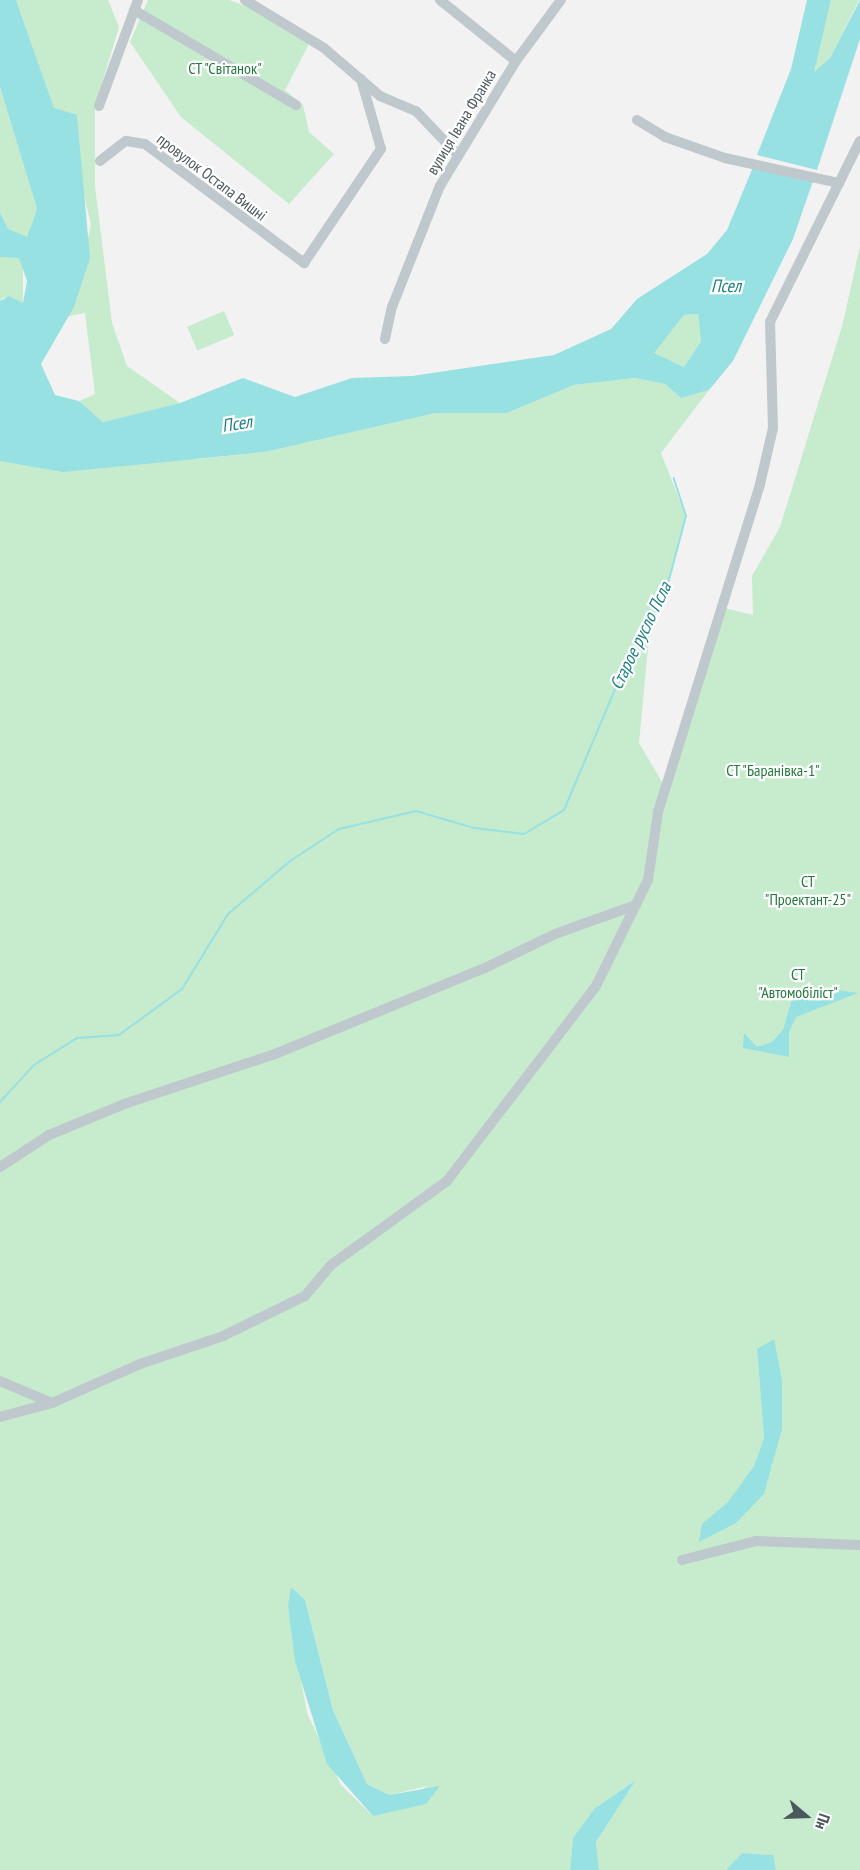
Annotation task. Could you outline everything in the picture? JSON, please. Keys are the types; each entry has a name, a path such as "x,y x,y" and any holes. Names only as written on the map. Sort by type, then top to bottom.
{"street":[{"path":"244,0 324,48 380,96 416,111 458,154"},
{"path":"440,0 516,61"},
{"name":"вулиця Івана Франка","path":"385,339 392,307 458,154 516,61 561,0"},
{"path":"99,106 136,5 297,105"},
{"name":"провулок Остапа Вишні","path":"100,161 126,141 145,144 304,263 381,149 361,80"},
{"path":"637,120 665,137 725,158 839,183"},
{"path":"0,1416 52,1403 140,1364 223,1336 305,1296 331,1265 447,1181 596,986 648,880 660,804 760,484 772,428 770,322 860,141"},
{"path":"0,1167 50,1135 127,1103 275,1054 485,968 555,934 636,905"},
{"path":"0,1381 52,1403"},
{"path":"682,1560 756,1541 860,1545"}],"green space":[{"path":"16,0 108,0 119,27 95,106 95,186 112,323 127,366 180,403 103,422 79,401 95,394 85,313 65,317 74,306 91,224 83,191 77,115 54,109"},
{"name":"СТ \"Світанок\"","path":"148,0 229,0 265,13 309,44 285,90 303,105 309,132 334,154 289,204 181,117 130,42"},
{"path":"831,0 859,0 830,58 813,73"},
{"path":"0,87 37,209 27,238 8,229 0,212"},
{"path":"860,246 860,1870 776,1870 772,1855 742,1853 726,1870 599,1870 596,1842 636,1780 594,1809 573,1838 570,1870 0,1870 0,461 199,459 265,452 436,413 507,413 574,385 635,378 665,384 681,398 709,390 661,453 686,516 666,591 651,616 639,743 665,787 725,608 753,615 752,576 780,527 843,323","holes":["757,1349 773,1466 728,1502 754,1466 764,1438","305,1600 333,1710 367,1784 389,1795 428,1786 373,1816 341,1785 307,1713 288,1606"]},
{"path":"0,257 19,257 23,264 23,303 4,297 0,301"},
{"path":"224,311 234,335 197,351 187,327"},
{"path":"698,314 701,341 684,367 653,353 684,315"}],"water":[{"name":"Псел","path":"0,0 16,0 54,108 77,115 90,258 74,307 41,364 55,395 79,401 103,422 180,403 243,378 295,397 352,378 412,376 554,355 611,329 637,299 707,254 727,230 753,167 813,181 793,239 733,361 709,390 681,398 665,384 635,378 574,385 507,413 436,413 265,452 63,472 0,461 0,301 9,296 23,303 27,281 19,258 0,257 0,212 8,229 27,237 37,209 0,87","holes":["698,314 701,341 684,367 654,353 684,315"]},
{"path":"807,0 831,0 814,72 830,58 860,0 860,39 817,170 757,155 791,69"},
{"path":"821,988 858,993 796,1017 789,1032 789,1057 743,1048 744,1033 757,1047 772,1042 783,1030 793,996"},
{"path":"774,1339 782,1380 782,1429 764,1494 736,1523 699,1542 702,1524 728,1502 754,1466 764,1438 757,1349"},
{"path":"291,1587 305,1600 333,1710 367,1784 389,1795 440,1786 426,1804 373,1816 327,1764 295,1661 288,1606"},
{"path":"636,1780 596,1842 599,1870 570,1870 573,1838 594,1809"},
{"path":"742,1853 773,1855 776,1870 726,1870"}],"waterway":[{"name":"Старое русло Псла","path":"0,1102 34,1065 77,1038 119,1035 182,989 228,914 290,861 339,829 416,811 474,828 524,834 564,810 624,668 666,591 686,516 674,478"}],"park label":[{"name":"СТ \"Баранівка-1\"","path":"773,770"},
{"name":"СТ \"Проектант-25\"","path":"808,890"},
{"name":"СТ \"Автомобіліст\"","path":"798,983"}]}
